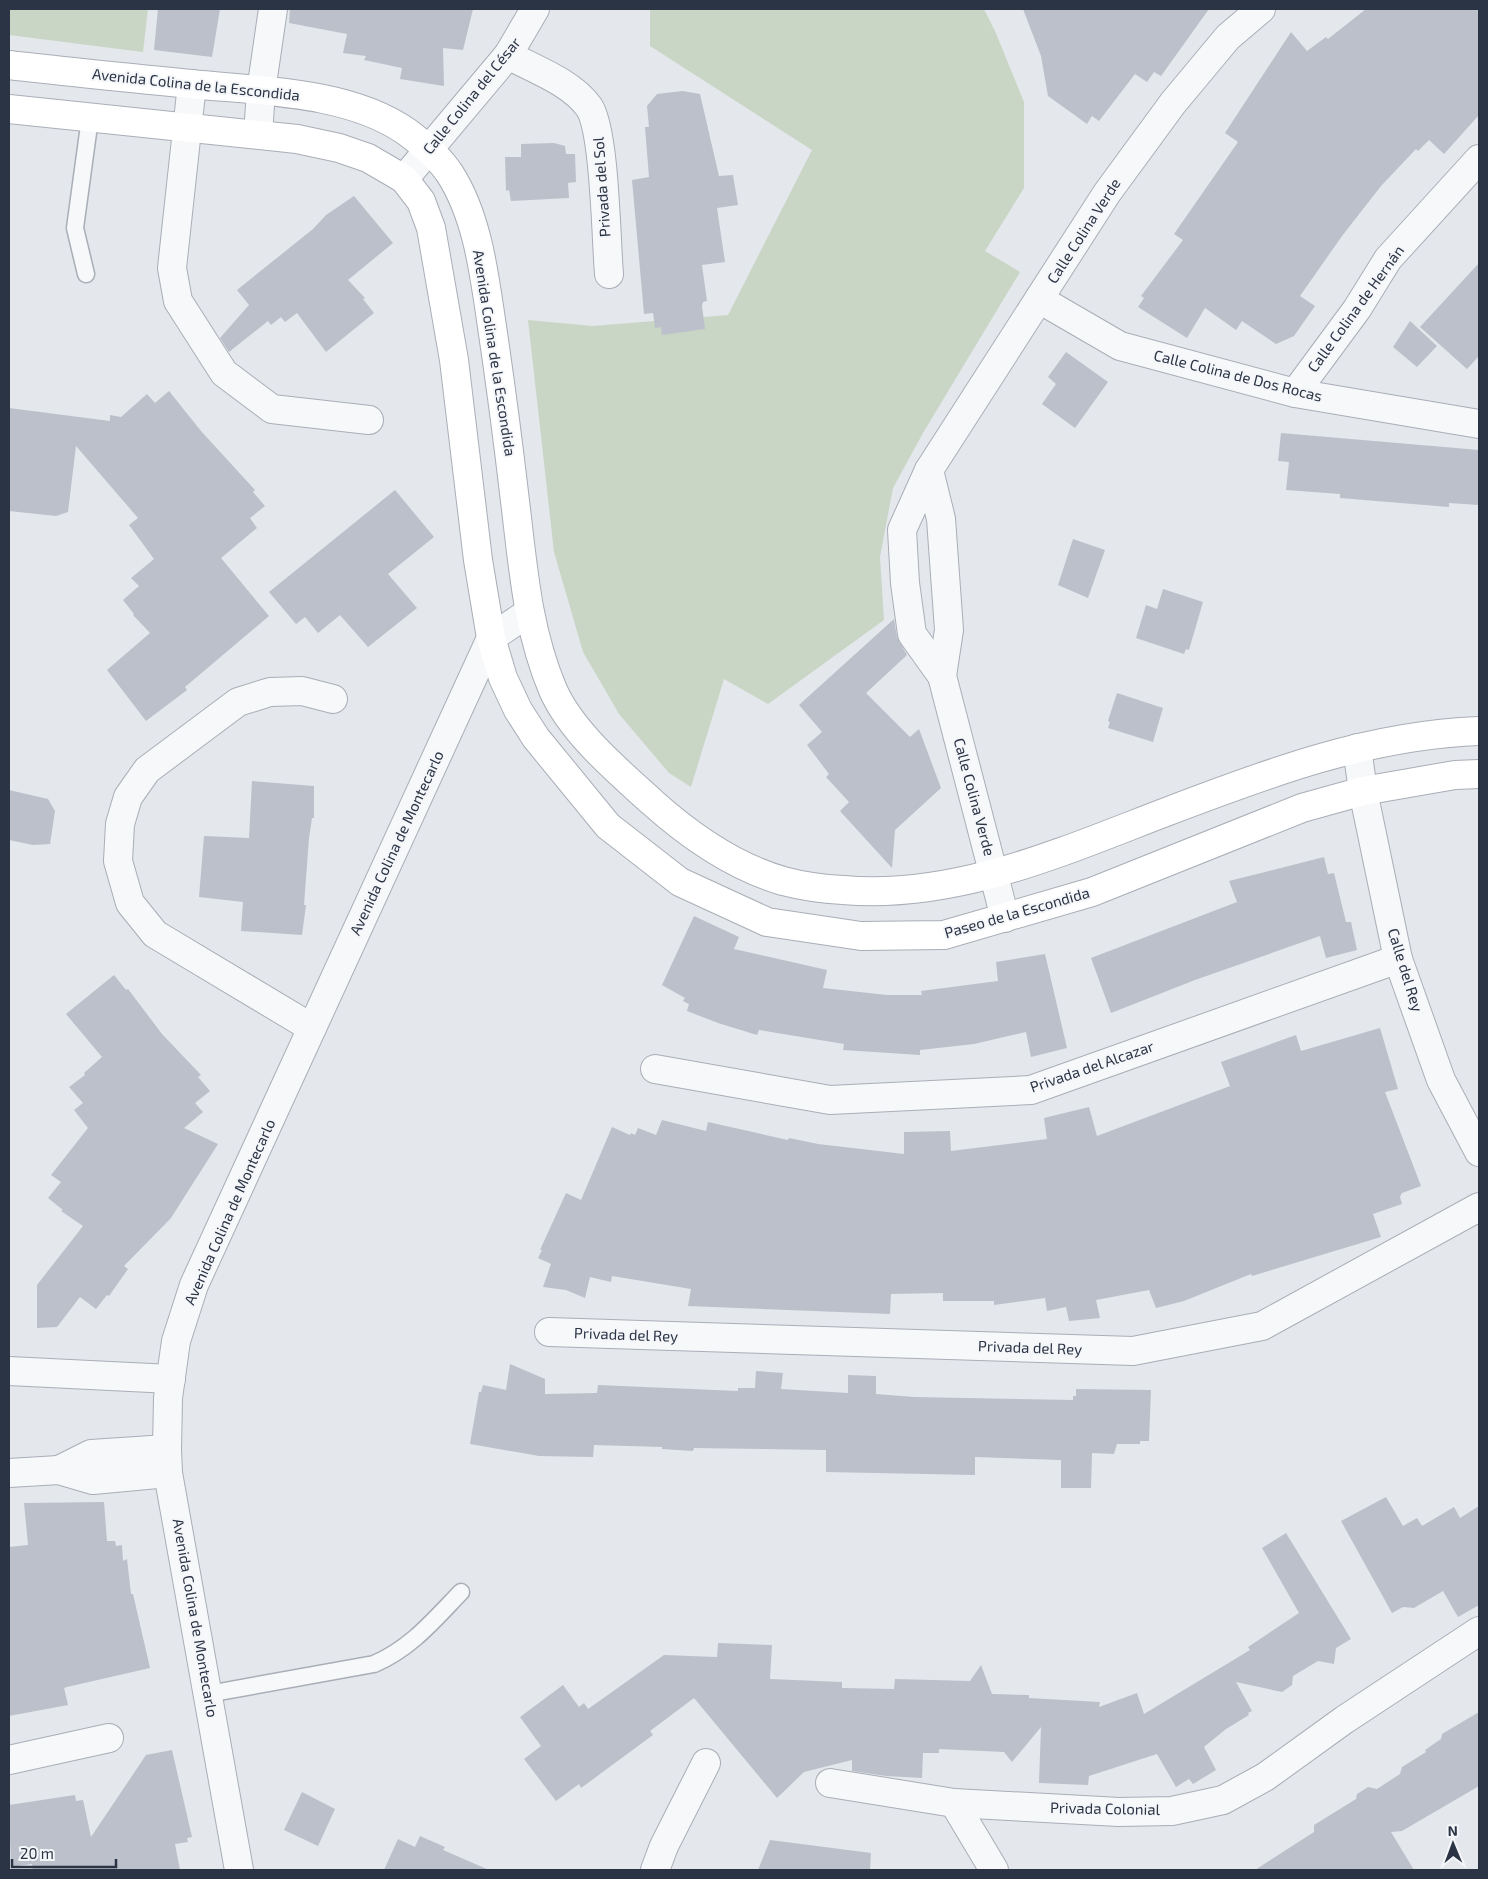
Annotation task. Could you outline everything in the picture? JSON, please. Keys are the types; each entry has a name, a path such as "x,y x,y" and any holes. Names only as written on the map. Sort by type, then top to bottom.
{"main road":[{"name":"Avenida Colina de la Escondida","path":"9,65 261,91 324,100 348,106 401,128 430,149 451,175 468,212 478,243 502,394 528,613"},
{"path":"9,109 258,134 339,148 368,158 404,180 421,200 431,228 454,360 478,560 491,638"},
{"path":"528,613 554,690 569,717 616,770 663,812 729,858 784,881 842,890 901,892 994,872 1067,852 1294,764 1357,748 1452,732 1479,731"},
{"name":"Paseo de la Escondida","path":"491,638 503,678 518,710 536,738 608,826 680,882 767,922 861,936 944,935 1092,892 1302,808 1364,791 1456,775 1479,774"}],"street":[{"path":"258,134 261,91 273,9"},
{"name":"Calle Colina del César","path":"404,180 508,55 536,9"},
{"name":"Calle Colina Verde","path":"1005,918 942,676 912,634 905,583 902,530 929,470 1107,192 1173,103 1228,37 1261,9"},
{"name":"Privada del Sol","path":"508,55 567,87 589,107 599,131 609,274"},
{"path":"192,84 172,268 178,301 224,373 272,409 369,420"},
{"name":"Calle Colina de Hernán","path":"1294,393 1356,309 1388,258 1479,159"},
{"name":"Calle Colina de Dos Rocas","path":"1038,299 1120,346 1294,393 1479,424"},
{"name":"Calle Colina Verde","path":"929,470 941,519 949,630 942,676"},
{"path":"491,638 528,613"},
{"name":"Avenida Colina de Montecarlo","path":"239,1870 168,1461 168,1398 176,1341 194,1285 491,638"},
{"path":"312,1028 155,934 130,903 118,861 120,824 128,797 147,770 238,702 270,692 302,691 333,699"},
{"name":"Calle del Rey","path":"1357,748 1398,959 1441,1080 1479,1152"},
{"name":"Privada del Alcazar","path":"655,1068 830,1100 1031,1090 1398,959"},
{"name":"Privada del Rey","path":"549,1332 1132,1351 1262,1326 1479,1207"},
{"path":"9,1371 171,1379"},
{"path":"9,1473 58,1470 93,1480 168,1461"},
{"name":"Privada Colonial","path":"830,1783 954,1803 1119,1812 1172,1811 1223,1800 1265,1777 1344,1720 1479,1631"},
{"path":"9,1760 109,1738"},
{"path":"655,1870 664,1846 706,1763"},
{"path":"954,1803 994,1870"}],"lane":[{"path":"86,274 76,228 90,118"},
{"path":"208,1694 374,1664 393,1656 413,1641 461,1592"}],"green space":[{"path":"9,9 148,9 143,52 9,35"},
{"path":"650,9 984,9 1024,102 1024,188 985,251 1020,272 923,433 893,488 880,557 884,620 768,704 724,679 691,787 669,773 619,714 583,652 554,552 528,320 593,326 728,315 812,150 650,46"}],"building":[{"path":"158,9 220,9 212,57 154,50"},
{"path":"290,9 473,9 463,50 443,48 444,86 400,79 402,68 364,60 366,56 343,53 347,34 289,23"},
{"path":"1023,9 1209,9 1161,76 1154,72 1147,82 1135,74 1099,121 1092,116 1087,124 1048,96 1041,56"},
{"path":"1366,9 1479,9 1479,115 1444,154 1429,140 1418,151 1416,149 1381,186 1342,236 1300,296 1315,306 1294,336 1276,344 1242,321 1236,330 1205,308 1187,338 1138,307 1144,298 1141,296 1183,240 1174,234 1238,142 1225,133 1291,32 1307,51 1326,37 1328,39"},
{"path":"683,91 700,94 719,176 733,175 738,205 717,208 725,262 702,265 707,301 703,302 702,306 705,329 662,335 661,327 655,328 653,313 644,314 632,180 649,177 645,127 649,127 647,106 657,94"},
{"path":"554,143 565,146 566,154 575,154 576,182 568,183 569,198 511,201 509,190 506,191 505,157 521,157 521,144"},
{"path":"354,196 393,243 348,280 365,298 363,299 374,313 326,352 297,313 285,322 281,317 271,325 268,321 229,352 220,338 249,305 237,290 313,229 326,215"},
{"path":"1479,263 1479,356 1467,369 1420,327"},
{"path":"1410,321 1437,346 1417,367 1393,347"},
{"path":"1066,352 1108,382 1075,428 1042,404 1056,384 1048,377"},
{"path":"169,391 201,431 255,490 253,492 265,506 250,518 257,528 221,558 269,616 185,687 187,690 146,721 107,670 150,633 133,615 123,600 139,586 131,578 154,559 129,525 138,518 76,446 68,512 56,516 9,511 9,408 110,421 110,415 121,417 147,394 155,403"},
{"path":"1281,433 1479,450 1479,505 1449,503 1449,507 1340,498 1340,494 1286,490 1289,462 1278,461"},
{"path":"395,490 434,537 388,574 417,608 368,647 340,615 318,633 305,617 296,624 269,592"},
{"path":"1073,539 1105,550 1088,598 1058,585"},
{"path":"1163,589 1203,602 1189,650 1186,649 1184,654 1136,638 1146,605 1157,609"},
{"path":"894,619 897,637 907,655 866,693 910,737 919,729 941,788 895,830 892,868 840,811 849,802 826,777 829,774 807,745 822,732 799,705"},
{"path":"1117,693 1163,708 1153,742 1108,728 1110,722 1108,721"},
{"path":"252,781 314,786 314,818 312,818 309,838 304,905 306,905 302,935 241,931 243,902 199,897 204,836 249,838"},
{"path":"9,790 48,799 55,811 50,844 33,845 9,840"},
{"path":"1324,857 1328,874 1334,873 1346,922 1351,922 1357,950 1326,958 1320,936 1195,980 1111,1013 1091,958 1237,902 1229,881"},
{"path":"694,916 739,937 734,949 827,970 823,988 887,995 922,995 921,991 998,981 996,962 1045,954 1067,1048 1031,1057 1026,1032 974,1044 920,1050 920,1055 843,1050 844,1044 759,1030 757,1035 718,1023 687,1011 689,1004 683,1001 685,998 662,985"},
{"path":"114,975 126,990 128,989 162,1034 201,1075 198,1077 210,1091 195,1103 203,1112 184,1128 218,1144 171,1218 124,1266 128,1269 109,1296 107,1295 96,1309 80,1297 57,1327 37,1328 37,1285 83,1226 61,1211 63,1210 48,1198 61,1182 51,1175 88,1128 74,1110 83,1103 69,1087 85,1075 84,1073 102,1057 66,1014"},
{"path":"1380,1028 1398,1089 1385,1092 1421,1186 1402,1193 1400,1197 1402,1204 1373,1214 1381,1237 1252,1276 1251,1274 1184,1301 1156,1308 1149,1290 1096,1300 1100,1318 1069,1321 1066,1307 1047,1311 1045,1298 994,1305 994,1301 943,1301 943,1293 891,1294 890,1314 688,1306 691,1289 612,1276 611,1282 590,1277 585,1298 566,1290 543,1287 551,1264 538,1258 542,1250 540,1250 566,1193 581,1200 612,1127 630,1135 631,1133 635,1135 638,1128 656,1135 662,1120 706,1131 708,1122 788,1140 789,1138 818,1144 904,1154 904,1132 950,1131 951,1151 1047,1139 1044,1118 1089,1107 1097,1136 1230,1086 1221,1062 1296,1035 1301,1051"},
{"path":"510,1364 545,1379 545,1394 597,1393 598,1385 738,1391 738,1388 755,1388 756,1371 783,1373 781,1389 848,1393 848,1375 876,1376 876,1394 914,1397 1073,1400 1073,1396 1076,1396 1076,1389 1151,1390 1149,1441 1140,1441 1140,1444 1117,1444 1114,1454 1092,1453 1091,1488 1061,1488 1061,1460 975,1457 975,1475 826,1472 826,1450 694,1448 693,1451 662,1449 662,1447 594,1445 593,1457 539,1456 470,1444 479,1392 481,1392 483,1385 506,1390"},
{"path":"1386,1497 1403,1526 1417,1518 1422,1526 1454,1507 1460,1518 1479,1506 1479,1605 1458,1617 1443,1591 1414,1608 1403,1607 1392,1613 1341,1521"},
{"path":"104,1502 107,1541 115,1541 116,1546 122,1545 123,1561 127,1559 131,1594 133,1594 150,1668 64,1688 68,1705 9,1716 9,1547 28,1545 24,1503"},
{"path":"1286,1533 1351,1639 1336,1648 1334,1664 1318,1661 1293,1676 1292,1685 1282,1692 1236,1682 1252,1711 1204,1747 1216,1770 1193,1784 1189,1779 1176,1787 1157,1754 1089,1776 1088,1785 1039,1783 1041,1727 1012,1762 1004,1752 939,1749 939,1753 923,1753 922,1778 886,1776 852,1771 852,1760 804,1772 777,1798 694,1698 650,1731 653,1735 581,1788 579,1784 556,1801 524,1759 541,1746 520,1717 563,1685 579,1707 584,1703 588,1709 664,1655 717,1657 718,1643 772,1645 770,1679 842,1682 842,1688 894,1689 895,1679 970,1681 981,1665 992,1694 1029,1695 1029,1698 1100,1702 1099,1707 1137,1693 1144,1714 1250,1650 1248,1647 1299,1613 1262,1548"},
{"path":"1479,1712 1479,1786 1402,1831 1391,1832 1414,1870 1255,1870 1314,1832 1314,1825 1356,1799 1357,1794 1368,1787 1377,1789 1400,1774 1402,1767 1426,1752 1425,1750 1441,1739 1442,1734"},
{"path":"172,1750 192,1837 187,1838 188,1842 175,1844 180,1870 33,1870 32,1864 11,1867 9,1805 75,1795 76,1801 83,1800 91,1837 146,1755"},
{"path":"302,1792 335,1809 318,1846 284,1830"},
{"path":"420,1836 445,1847 443,1850 489,1870 384,1870 398,1839 415,1847"},
{"path":"770,1840 871,1853 870,1870 758,1870"}]}
